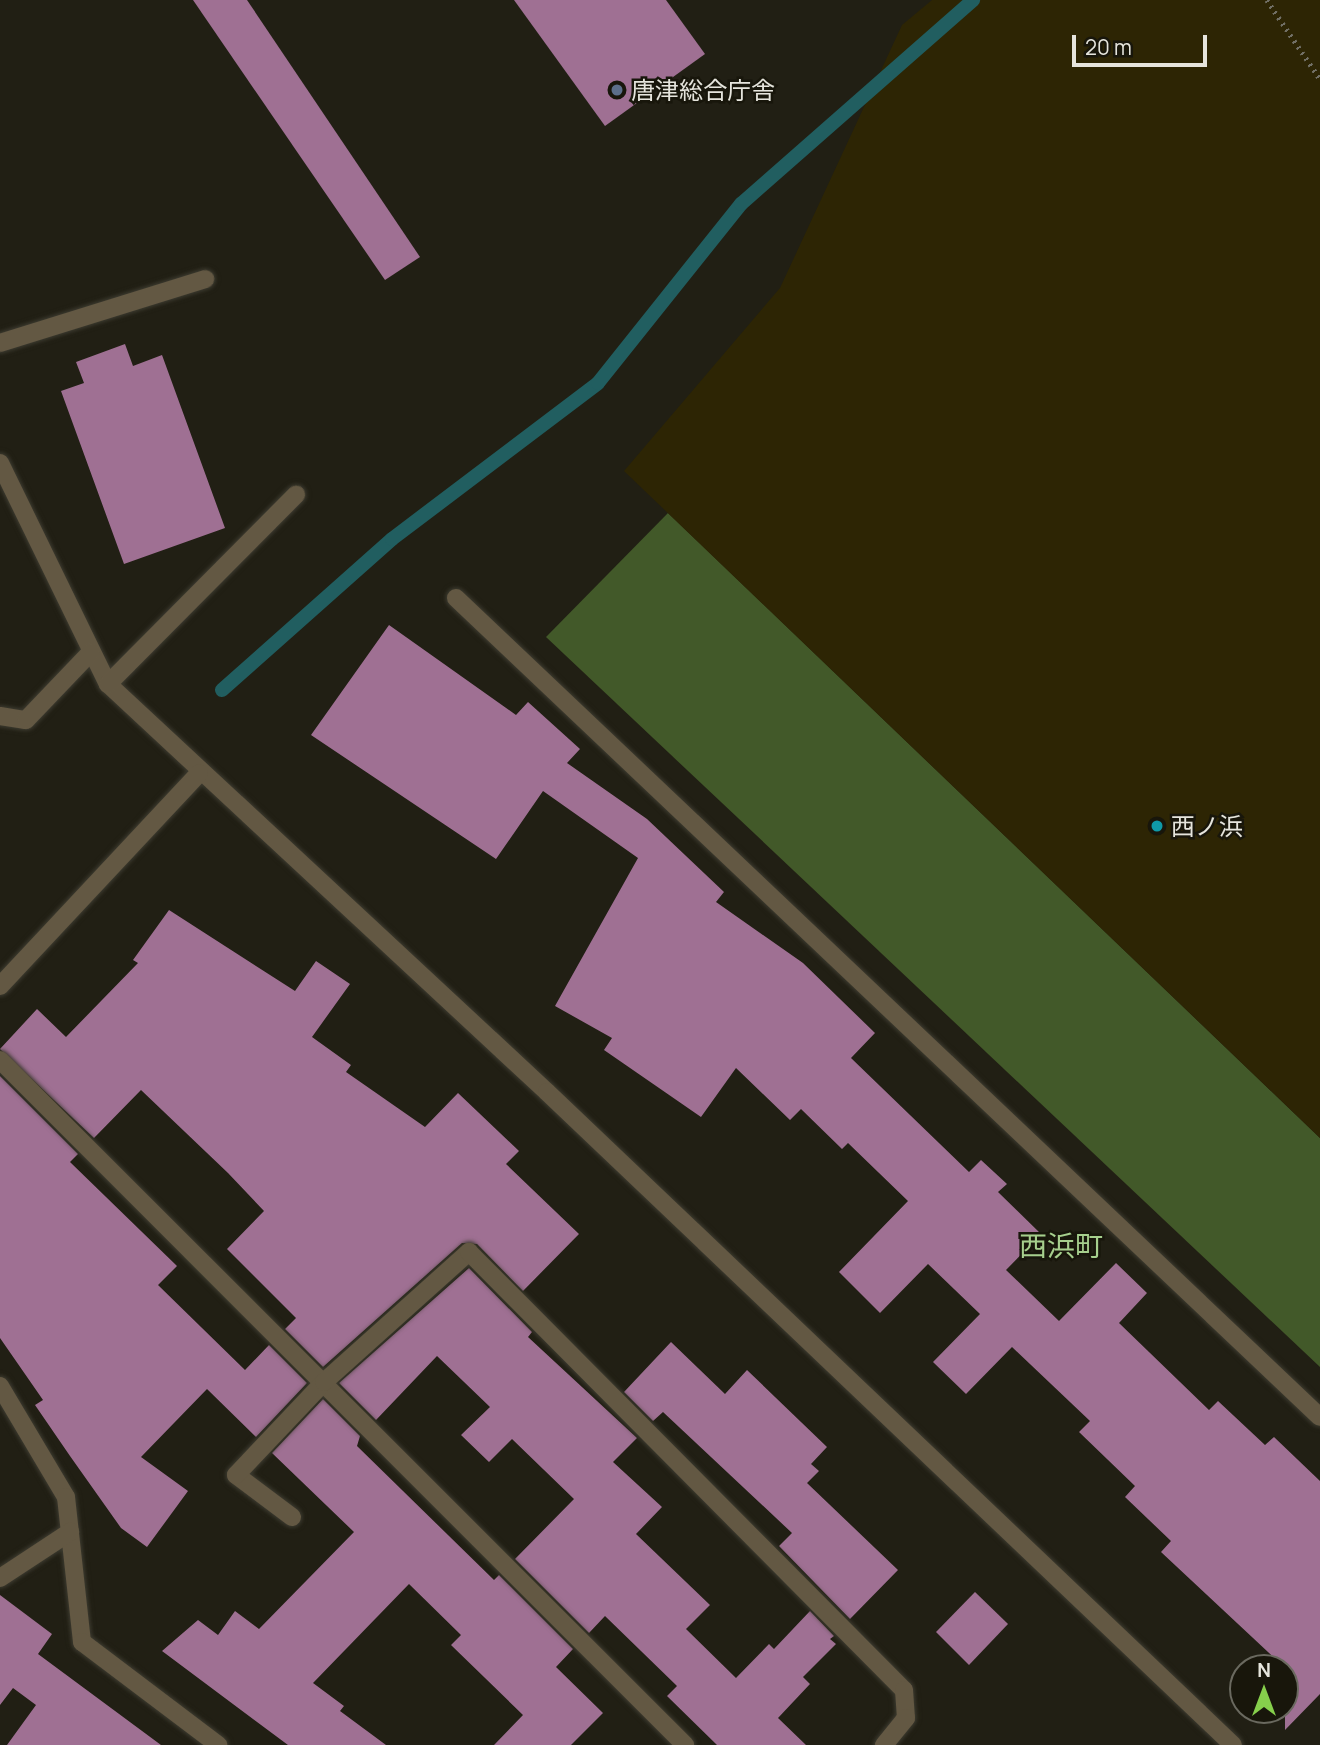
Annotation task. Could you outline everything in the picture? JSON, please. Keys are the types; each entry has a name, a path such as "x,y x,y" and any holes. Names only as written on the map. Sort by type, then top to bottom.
{"street":[{"path":"0,342 205,279"},
{"path":"0,463 108,684 199,773 547,1091 1233,1745"},
{"path":"108,684 296,495"},
{"path":"456,598 1320,1417"},
{"path":"0,716 26,720 91,652"},
{"path":"0,986 199,773"},
{"path":"0,1060 685,1745"},
{"path":"292,1517 236,1475 324,1382 469,1252 904,1690 906,1718 888,1744"},
{"path":"0,1387 66,1497 82,1642 218,1745"},
{"path":"0,1578 70,1532"}],"path":[{"path":"1267,0 1320,79"}],"green space":[{"path":"668,513 1320,1138 1320,1367 546,637"}],"sand":[{"name":"西ノ浜","path":"932,0 1320,0 1320,1138 624,471 780,288 902,25"}],"building":[{"path":"193,0 247,0 420,257 385,280"},
{"name":"唐津総合庁舎","path":"514,0 666,0 705,54 605,126"},
{"path":"125,344 133,366 162,355 225,528 124,564 61,391 84,383 76,362"},
{"path":"389,625 516,715 528,702 580,749 567,763 647,819 724,892 716,902 803,963 875,1033 851,1058 969,1172 981,1160 1007,1184 998,1192 1041,1234 1006,1270 1059,1321 1116,1263 1147,1293 1119,1323 1209,1410 1218,1401 1265,1445 1274,1437 1320,1481 1320,1694 1299,1716 1299,1654 1270,1654 1161,1552 1171,1541 1125,1497 1135,1486 1079,1432 1090,1421 1012,1347 966,1394 933,1362 980,1314 928,1264 880,1313 839,1272 908,1201 848,1143 842,1149 801,1109 790,1120 736,1068 701,1117 604,1050 612,1038 555,1006 638,858 543,791 496,859 311,735"},
{"path":"169,910 295,991 316,961 350,984 312,1037 351,1065 346,1072 425,1127 458,1093 519,1151 506,1164 579,1234 523,1291 477,1244 462,1243 323,1367 285,1329 296,1318 227,1249 264,1211 228,1173 141,1090 94,1138 0,1049 37,1009 66,1037 138,963 133,960"},
{"path":"0,1076 78,1154 70,1162 177,1266 158,1285 245,1370 269,1345 307,1383 256,1437 207,1389 141,1457 188,1491 147,1547 121,1528 70,1456 35,1405 43,1400 0,1338"},
{"path":"469,1268 532,1332 528,1337 637,1438 613,1462 662,1507 636,1534 710,1605 686,1629 736,1678 769,1644 774,1649 810,1611 834,1636 830,1639 836,1644 803,1677 810,1684 778,1718 806,1745 717,1745 667,1696 677,1686 605,1616 589,1633 515,1559 574,1499 512,1439 489,1462 461,1435 490,1407 437,1356 376,1420 339,1383"},
{"path":"671,1342 725,1394 747,1370 827,1447 811,1464 819,1471 807,1483 898,1570 850,1619 779,1546 792,1533 663,1412 653,1421 624,1392"},
{"path":"323,1399 360,1436 357,1446 494,1580 499,1575 573,1649 556,1667 603,1713 571,1745 494,1745 523,1715 451,1645 461,1635 409,1584 313,1683 344,1706 340,1711 386,1745 288,1745 162,1651 198,1620 218,1635 235,1611 259,1629 354,1532 272,1453"},
{"path":"975,1592 1008,1624 969,1665 936,1632"},
{"path":"0,1595 52,1634 38,1654 161,1745 7,1745 36,1705 13,1688 0,1705"}],"waterway":[{"path":"222,690 392,539 598,383 741,204 973,0"}],"place":[{"name":"唐津総合庁舎","path":"617,90"},
{"name":"西ノ浜","path":"1157,826"}],"district":[{"name":"西浜町","path":"1061,1245"}]}
